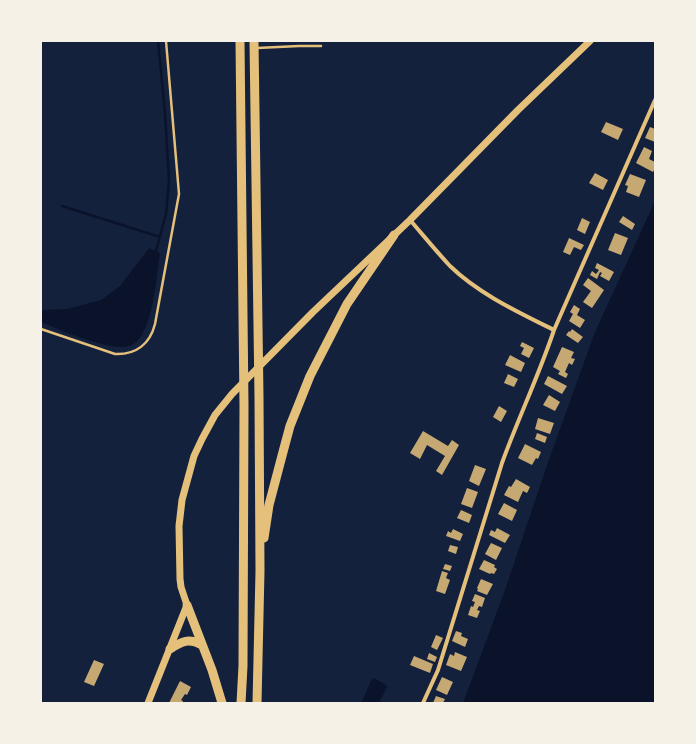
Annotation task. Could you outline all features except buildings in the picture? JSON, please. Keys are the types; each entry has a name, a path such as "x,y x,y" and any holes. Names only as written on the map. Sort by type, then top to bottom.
{"highway":[{"path":"240,41 244,406 243,666 241,703"},
{"path":"254,45 259,321 260,571 257,703"},
{"path":"260,571 269,505 290,426 318,358 347,304 394,235"},
{"path":"187,605 212,670 222,703"},
{"path":"170,649 181,642 194,640 202,645"}],"main road":[{"path":"148,703 187,605 180,579 179,514 194,456 210,422 232,394 313,312 410,220 518,110 590,41"}],"street":[{"path":"423,703 438,670 502,463 521,413 554,330 655,100"},
{"path":"410,220 451,266 465,278 502,304 554,330"}],"lane":[{"path":"41,329 122,355 134,351 145,344 152,335 179,194 166,41"},
{"path":"254,45 321,46"}],"water":[{"path":"655,201 655,703 463,703 505,590 548,462 595,332"},
{"path":"149,248 160,253 153,303 145,329 139,339 132,345 124,347 100,344 41,322 41,310 67,309 101,300 120,286"},
{"path":"374,678 387,687 379,703 361,703 372,679"}],"waterway":[{"path":"155,254 166,214 169,180 165,114 158,41"},
{"path":"62,206 160,237"}]}
